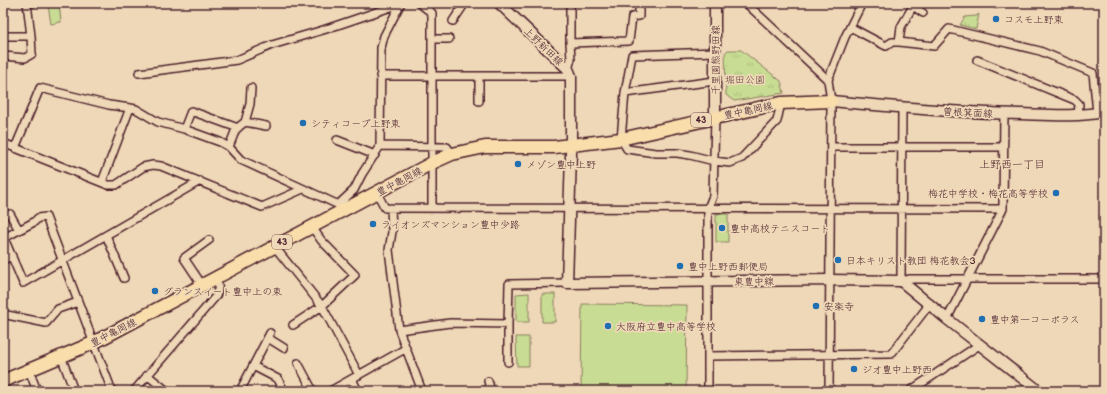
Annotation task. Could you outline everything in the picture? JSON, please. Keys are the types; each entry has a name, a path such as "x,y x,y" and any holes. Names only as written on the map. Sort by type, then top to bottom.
{"main road":[{"name":"豊中亀岡線","path":"3,381 93,343 312,227 342,206 377,192 452,154 485,147 571,146 621,139 781,103 831,101"}],"street":[{"path":"4,56 25,58 32,54 27,3 32,3"},
{"path":"419,3 432,13 432,208"},
{"path":"453,21 465,3"},
{"name":"上野新田線","path":"499,3 569,73"},
{"path":"508,362 509,284 567,283 571,146 569,73 571,59 570,3"},
{"path":"570,43 629,41 632,17 639,16 639,3"},
{"name":"千里園熊野田線","path":"715,3 715,117"},
{"path":"746,3 828,80"},
{"path":"829,391 831,101 828,80 850,27 862,3"},
{"path":"139,72 237,60 272,45 323,30 400,4"},
{"path":"15,148 40,88 109,105 136,109 158,122 184,129 220,142 229,147 241,160 342,206 354,190 362,174 380,146 381,48 384,36 400,4"},
{"path":"899,42 901,27 913,6 923,13"},
{"path":"850,27 886,46 892,42 934,46 948,29 1040,51 1093,73 1100,113"},
{"path":"3,36 31,36"},
{"path":"432,39 449,39"},
{"path":"715,52 632,55 625,93 621,139 627,149 656,154 684,154 730,163 742,158 777,121 781,103"},
{"path":"977,60 1075,100 1079,104 1078,115"},
{"path":"380,76 479,76 569,73"},
{"path":"479,76 479,101"},
{"path":"625,93 715,81"},
{"path":"229,147 236,129 245,122 250,104 251,88"},
{"name":"曽根箕面線","path":"831,101 902,108 1004,114 1078,115 1100,113"},
{"path":"102,182 130,108"},
{"path":"902,108 901,281 1035,390"},
{"path":"184,129 192,110 238,128"},
{"path":"947,319 1004,209 1004,114"},
{"path":"708,391 708,208 713,196 715,117"},
{"path":"245,122 266,126"},
{"path":"337,140 375,155"},
{"path":"3,143 108,185 116,185 143,167 153,165 161,166 200,181 262,207 303,189"},
{"path":"380,146 447,147 452,154"},
{"path":"831,147 1003,147"},
{"path":"112,391 93,343 78,302 62,260 46,217 38,218 34,222 4,238 23,283 62,260 106,234 200,181"},
{"path":"377,192 385,208 1004,209"},
{"path":"391,208 392,232 389,250 399,330 422,391"},
{"path":"10,214 19,230"},
{"path":"294,325 322,306 355,275 321,240 312,227"},
{"path":"106,234 124,278"},
{"path":"202,286 184,258 210,240"},
{"path":"274,246 322,306 359,375"},
{"path":"3,260 12,256"},
{"path":"134,391 216,296 219,290 216,278"},
{"path":"901,281 910,279 1104,279"},
{"name":"東豊中線","path":"567,283 830,280 901,281"},
{"path":"7,315 46,323 58,309 78,302"},
{"path":"708,356 891,354 929,305"},
{"path":"399,330 450,323 508,324"},
{"path":"240,391 269,335 284,348"},
{"path":"910,391 918,389 979,345"},
{"path":"330,391 405,349"},
{"path":"61,356 74,391"},
{"path":"298,364 313,391"},
{"path":"253,366 278,379 284,391"},
{"path":"29,370 37,391"},
{"path":"147,375 167,391"},
{"path":"352,379 358,391"},
{"path":"488,381 491,391"}],"green space":[{"path":"59,3 61,22 51,24 48,5"},
{"path":"979,14 976,29 960,25 965,17 976,16"},
{"name":"堀田公園","path":"728,50 741,50 781,81 784,93 734,101 726,95 725,53"},
{"name":"豊中高校テニスコート","path":"716,214 728,214 728,242 716,242"},
{"path":"529,293 529,322 516,322 516,294"},
{"path":"542,294 555,294 555,322 542,322"},
{"path":"582,304 687,305 686,391 581,391"},
{"path":"516,337 529,337 529,366 517,366"}],"place":[{"name":"コスモ上野東","path":"996,19"},
{"name":"シティコープ上野東","path":"303,123"},
{"name":"メゾン豊中上野","path":"518,164"},
{"name":"梅花中学校・梅花高等学校","path":"1056,193"},
{"name":"ライオンズマンション豊中少路","path":"373,224"},
{"name":"豊中高校テニスコート","path":"722,228"},
{"name":"日本キリスト教団 梅花教会3","path":"838,260"},
{"name":"豊中上野西郵便局","path":"680,266"},
{"name":"グランスイート豊中上の東","path":"155,291"},
{"name":"安楽寺","path":"816,306"},
{"name":"豊中第一コーポラス","path":"982,319"},
{"name":"大阪府立豊中高等学校","path":"608,326"},
{"name":"ジオ豊中上野西","path":"854,369"}],"district":[{"name":"上野西一丁目","path":"1012,164"}]}
